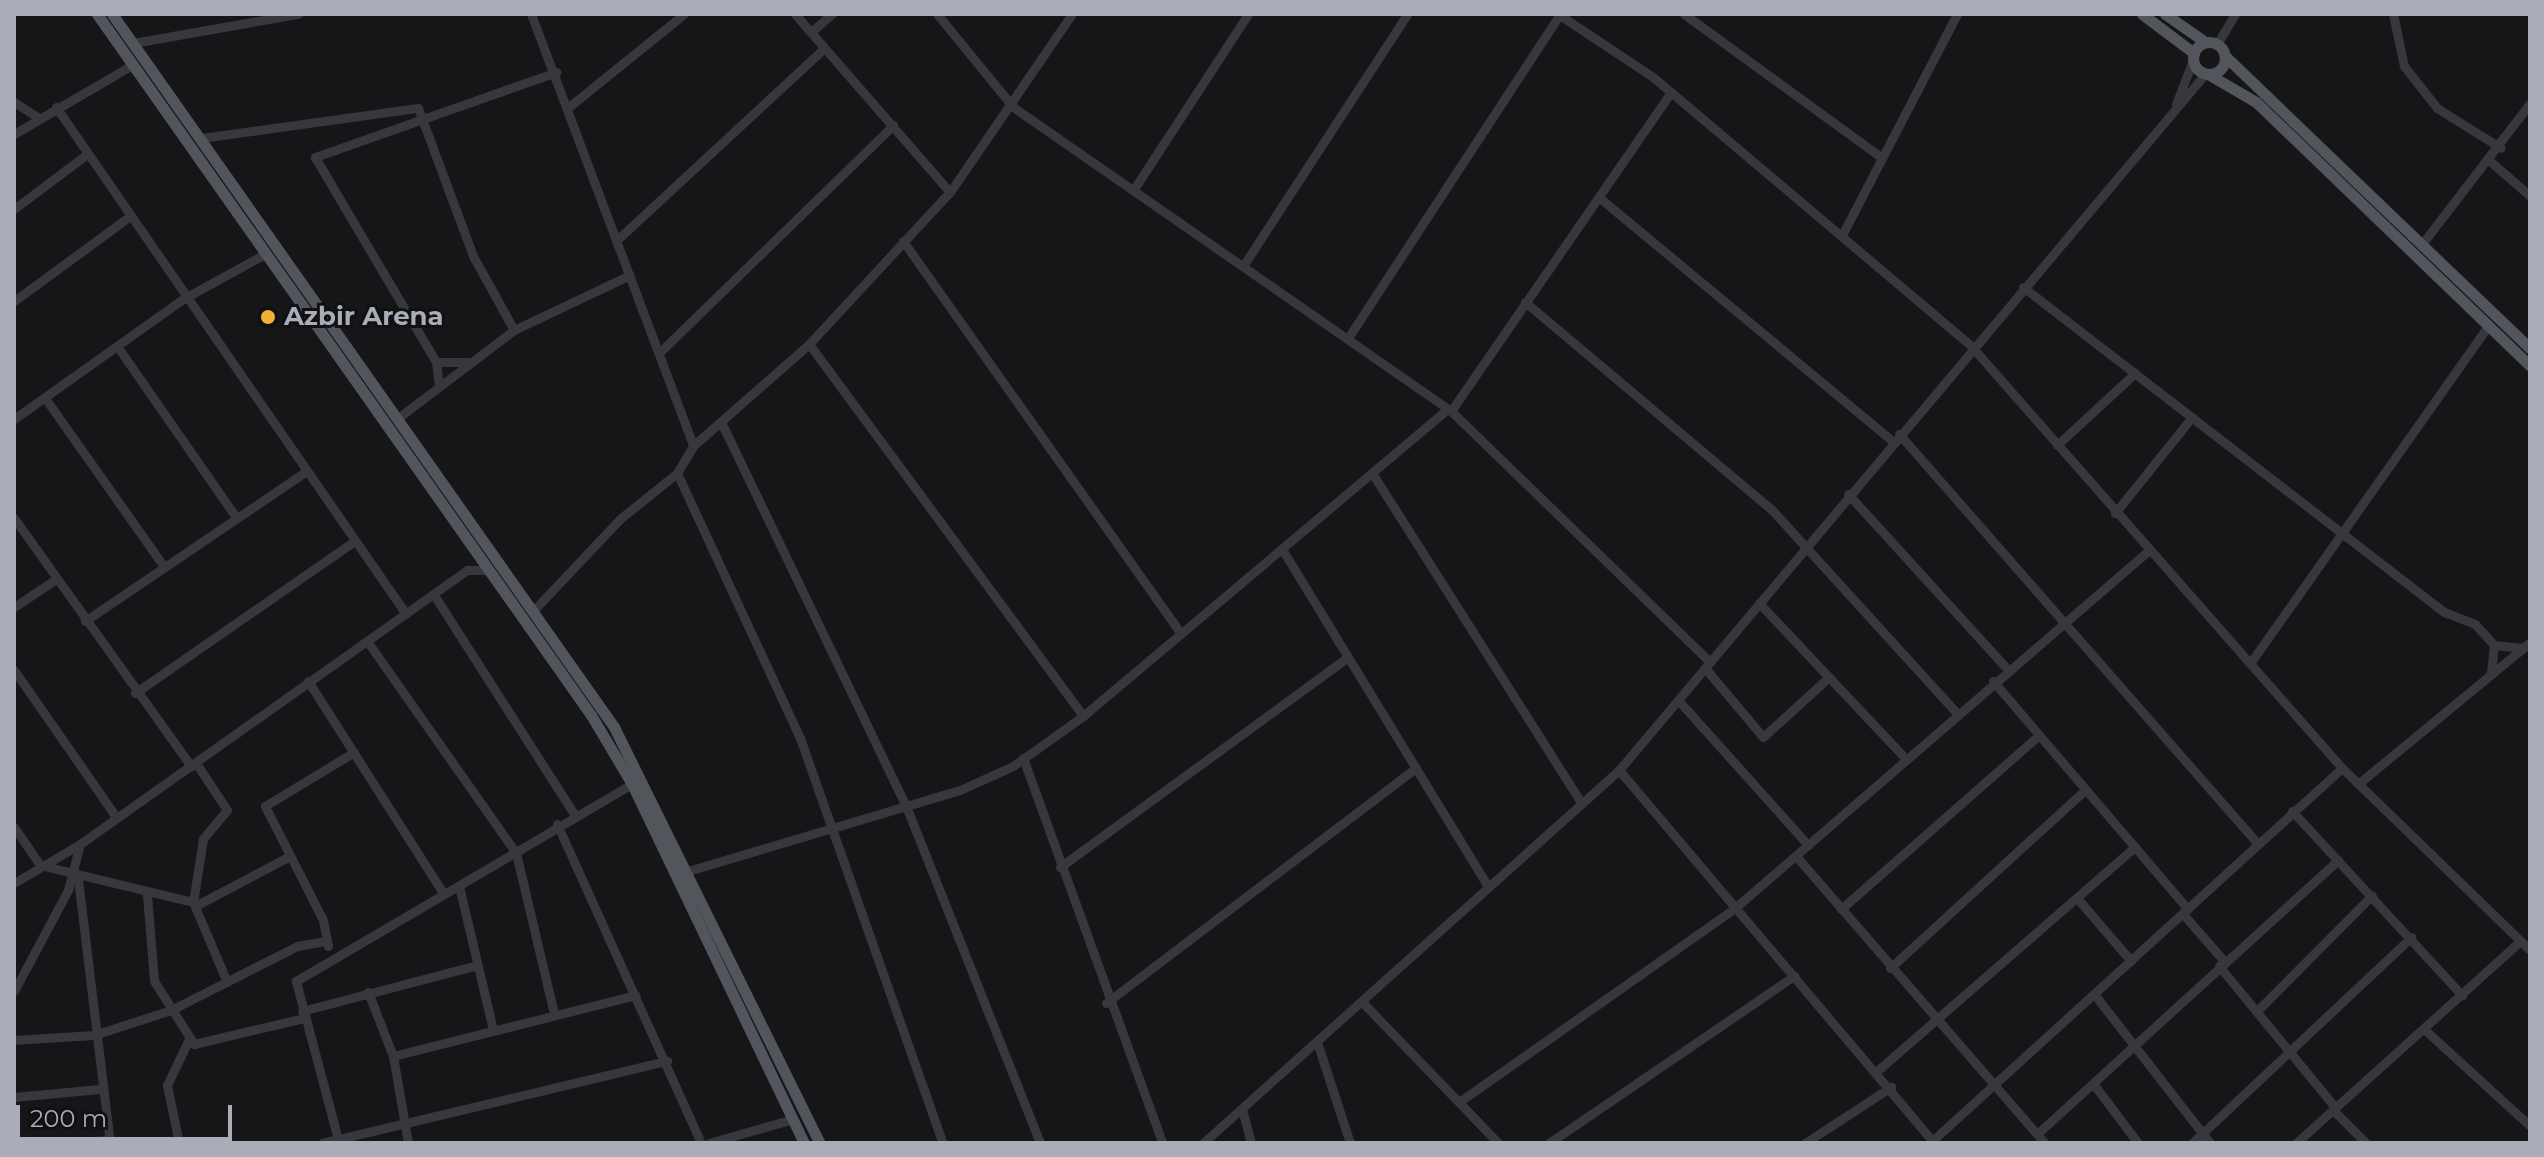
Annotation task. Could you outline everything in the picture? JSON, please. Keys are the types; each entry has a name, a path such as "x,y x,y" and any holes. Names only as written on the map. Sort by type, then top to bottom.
{"main road":[{"path":"97,14 265,254 614,727 804,1143"},
{"path":"112,14 398,418 422,465 474,549 632,784 676,858 688,871 820,1143"},
{"path":"2142,14 2193,57 2206,74 2256,102 2530,348"},
{"path":"2165,14 2211,43 2225,56 2425,253 2488,326 2530,366"},
{"path":"2193,57 2211,43"},
{"path":"2206,74 2220,70 2225,56"}],"street":[{"path":"133,43 298,14"},
{"path":"531,14 570,106 693,446"},
{"path":"570,106 684,14"},
{"path":"795,14 950,192"},
{"path":"811,32 832,14"},
{"path":"937,14 1013,107 1450,410 1708,665 1763,737 1829,677"},
{"path":"532,612 621,518 677,473 693,446 722,424 809,344 950,192 1013,107 1072,14"},
{"path":"1134,189 1248,14"},
{"path":"1243,266 1407,14"},
{"path":"1348,338 1558,14 1670,93 1972,347 2148,551 2251,662 2342,768 2530,950"},
{"path":"1684,14 1881,157"},
{"path":"1842,235 1957,14"},
{"path":"2211,43 2235,14"},
{"path":"2393,14 2404,66 2437,108 2501,148"},
{"path":"618,239 824,48"},
{"path":"2175,107 2193,57"},
{"path":"14,133 132,65"},
{"path":"439,386 436,362 315,157 424,114 556,72"},
{"path":"1203,1143 1364,1004 1488,886 1619,770 1896,437 2206,74"},
{"path":"688,871 906,806 1023,758 1083,716 1450,410 1601,199 1670,93"},
{"path":"14,102 39,118"},
{"path":"2425,253 2530,103"},
{"path":"56,107 183,299 352,543 406,614"},
{"path":"201,138 383,109 414,107 424,114 473,256 514,330"},
{"path":"661,351 893,125"},
{"path":"14,209 86,155"},
{"path":"2491,162 2530,196"},
{"path":"1601,199 1896,437 2065,621 2258,844"},
{"path":"14,301 130,216"},
{"path":"903,241 1181,634"},
{"path":"14,419 183,299 265,254"},
{"path":"398,418 514,330 630,275"},
{"path":"2023,287 2444,612 2475,624 2494,645 2526,645"},
{"path":"1525,302 1806,544 1957,713"},
{"path":"2251,662 2345,537 2488,326"},
{"path":"809,344 1083,716"},
{"path":"117,346 236,517"},
{"path":"436,362 468,362"},
{"path":"2057,445 2135,373"},
{"path":"45,398 164,567"},
{"path":"2115,513 2192,417"},
{"path":"722,424 906,806 1040,1143"},
{"path":"85,621 304,473"},
{"path":"677,473 722,558 835,828 943,1143"},
{"path":"1372,473 1581,802"},
{"path":"1848,494 2007,669"},
{"path":"14,518 135,693 227,810 203,839 195,903 227,982"},
{"path":"135,693 352,543"},
{"path":"14,883 80,844 434,595 467,570 474,549"},
{"path":"1282,549 1488,886"},
{"path":"1459,1102 1736,907 1993,681 2148,551"},
{"path":"467,570 489,570"},
{"path":"14,607 56,579"},
{"path":"434,595 574,814"},
{"path":"1759,603 1906,759"},
{"path":"367,641 516,853 554,1014"},
{"path":"2490,675 2494,645"},
{"path":"2358,784 2526,645"},
{"path":"1060,867 1348,657"},
{"path":"14,670 117,818"},
{"path":"308,681 443,893"},
{"path":"1993,681 2135,847 2186,911 2285,1048 2366,1143"},
{"path":"1678,700 1808,845"},
{"path":"1841,909 2038,736"},
{"path":"332,954 325,941 323,920 264,813 268,802 354,752"},
{"path":"1023,758 1106,1003 1162,1143"},
{"path":"1106,1003 1416,768"},
{"path":"1619,770 1891,1087 1933,1142 2342,768"},
{"path":"338,1141 296,981 332,954 459,886 516,853 557,824 632,784"},
{"path":"1890,968 2085,790"},
{"path":"2292,811 2462,995"},
{"path":"557,824 667,1061 701,1143"},
{"path":"14,827 40,865 74,878 195,903 288,857"},
{"path":"60,1143 110,1141 100,1089 74,878 80,844"},
{"path":"1877,1071 2135,847"},
{"path":"1796,856 2045,1143"},
{"path":"2037,1134 2095,1086 2222,964 2338,860"},
{"path":"14,991 74,878"},
{"path":"459,886 473,966 492,1026"},
{"path":"147,895 149,963 171,1010 189,1039 200,1046 368,992 473,966"},
{"path":"2257,1011 2372,895"},
{"path":"2077,898 2131,961"},
{"path":"2192,1143 2285,1048 2411,937"},
{"path":"14,1040 94,1035 171,1010 297,946 325,941"},
{"path":"2296,1143 2425,1030 2520,941"},
{"path":"1549,1143 1794,976"},
{"path":"368,992 393,1056 408,1143"},
{"path":"2094,994 2139,1044 2210,1143"},
{"path":"393,1056 492,1026 635,995"},
{"path":"287,1018 299,1001"},
{"path":"1364,1004 1498,1143"},
{"path":"2425,1030 2530,1126"},
{"path":"179,1143 167,1085 189,1039"},
{"path":"1317,1042 1350,1143"},
{"path":"322,1143 667,1061"},
{"path":"2095,1086 2138,1143"},
{"path":"1805,1143 1891,1087"},
{"path":"14,1097 100,1089"},
{"path":"1242,1109 1251,1143"},
{"path":"709,1143 793,1119"}],"place":[{"name":"Azbir Arena","path":"268,317"}]}
